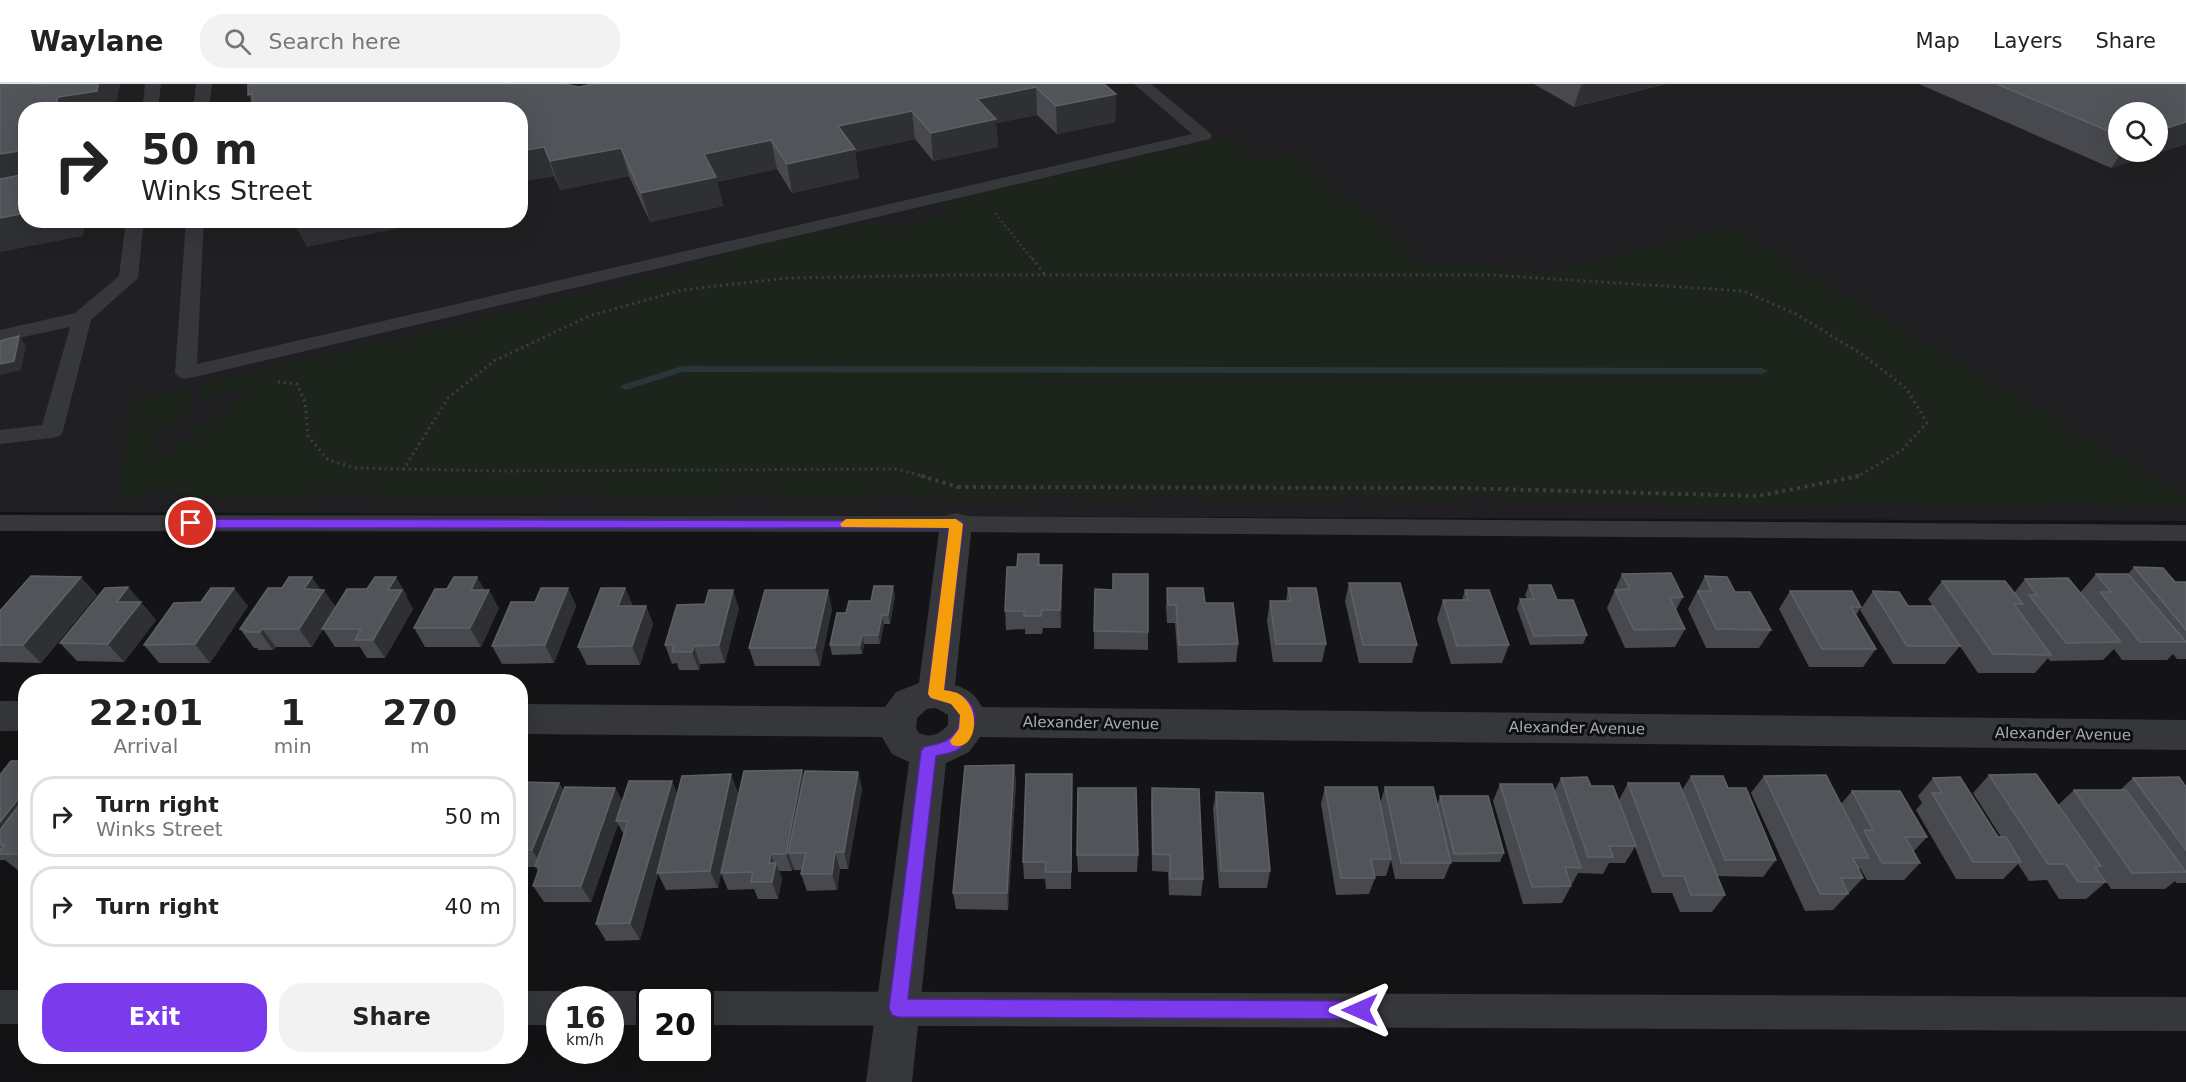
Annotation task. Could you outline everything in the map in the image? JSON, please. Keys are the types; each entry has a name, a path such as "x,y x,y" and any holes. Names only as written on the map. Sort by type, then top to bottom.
{"street":[{"path":"936,694 956,524"},
{"path":"936,694 956,699 963,705 968,722 966,731 951,746 929,751 908,746 897,731 897,722 906,705 925,695 936,694"},
{"path":"0,716 18,716"},
{"path":"528,719 897,722"},
{"name":"Alexander Avenue","path":"968,722 2186,735"},
{"path":"889,1082 929,751"}],"lane":[{"path":"151,102 153,84"},
{"path":"202,102 204,84"},
{"path":"195,228 186,373 1204,136 1142,84"},
{"path":"0,336 82,318 128,278 134,228"},
{"path":"0,437 52,431 82,318"},
{"path":"0,523 956,524 2186,533"},
{"path":"0,1007 18,1007"},
{"path":"528,1008 546,1008"},
{"path":"714,1008 2186,1014"}],"path":[{"path":"976,189 1045,276"},
{"path":"277,382 297,384 305,402 308,436 328,460 357,468 403,470 897,469 958,487 1459,488 1758,496 1859,476 1902,450 1927,423 1907,389 1863,354 1796,314 1743,291 1490,275 788,278 682,290 589,316 494,361 448,398 403,470"},
{"path":"956,524 955,500 958,487"}],"shaded area":[{"path":"104,84 2186,84 2186,521 0,512 0,101"},
{"path":"1224,138 1239,143 1258,160 1295,154 1410,249 1413,264 1489,266 1549,274 1728,226 2186,496 2186,506 2104,508 2098,502 2044,502 2045,506 1931,507 1927,502 1839,502 1842,507 1669,505 1667,501 1503,501 1500,495 1457,495 1458,501 1386,500 1385,497 1343,495 1344,500 1201,500 1200,495 1140,495 1141,500 1073,499 1072,493 1028,493 1027,500 912,499 912,494 870,494 868,499 783,498 784,494 731,493 729,498 599,497 599,493 558,493 556,498 373,497 375,493 319,493 315,498 188,497 191,493 148,492 144,497 119,496 131,402 191,386 189,412 178,415 176,426 157,431 154,457 174,453 176,443 193,438 193,428 213,424 214,414 231,410 231,402 250,397 250,388 201,399 202,384 702,267 700,262 727,256 725,252 823,229 826,233 882,220 889,229 946,215 937,203"}],"building":[{"path":"0,84 98,84 97,91 58,97 57,102 18,102 18,151 0,154"},
{"path":"248,84 564,84 579,87 593,84 1104,84 1116,94 1056,106 1036,87 977,99 996,119 931,133 912,111 838,126 855,149 787,164 771,140 704,154 716,177 641,193 621,148 550,161 544,147 528,150 528,102 252,102 252,94 248,95"},
{"path":"1997,84 2186,84 2186,122 2168,128 2168,102 2108,102 2108,131"},
{"path":"18,176 18,215 0,218 0,179"},
{"path":"19,336 14,361 0,364 0,341"},
{"path":"1018,554 1039,554 1038,565 1062,565 1060,610 1042,610 1041,616 1024,616 1024,611 1005,611 1007,567 1017,567"},
{"path":"2134,567 2163,568 2175,582 2186,582 2186,630"},
{"path":"1671,573 1683,597 1670,598 1685,629 1634,630 1615,590 1630,589 1622,574"},
{"path":"1113,574 1148,574 1148,632 1094,631 1095,589 1113,590"},
{"path":"2096,574 2128,574 2186,642 2140,642 2100,592 2111,592"},
{"path":"31,576 81,577 23,645 0,645 0,611"},
{"path":"1705,576 1727,577 1735,592 1750,592 1771,630 1716,629 1698,591 1711,591"},
{"path":"289,577 312,577 304,589 324,590 299,629 262,629 260,632 245,632 246,630 240,629 268,588 282,588"},
{"path":"375,577 396,577 388,590 402,590 373,640 355,640 361,629 322,629 347,589 367,589"},
{"path":"454,577 477,577 471,590 489,590 470,628 414,628 435,589 447,589"},
{"path":"2068,578 2121,642 2066,643 2029,595 2037,595 2025,579"},
{"path":"1942,581 2005,581 2023,604 2014,604 2051,655 1993,654"},
{"path":"1349,583 1400,583 1417,645 1363,645"},
{"path":"1529,585 1551,585 1557,600 1573,600 1587,635 1534,636 1520,599 1534,599"},
{"path":"874,586 893,586 888,615 882,615 878,635 862,635 860,645 830,645 837,613 846,613 849,601 871,601"},
{"path":"128,587 117,602 141,602 108,644 60,643 105,588"},
{"path":"211,588 234,588 195,644 144,645 174,603 201,602"},
{"path":"541,588 568,588 545,645 492,646 511,602 535,602"},
{"path":"601,588 625,588 618,606 646,606 632,646 578,647"},
{"path":"1167,588 1203,588 1205,603 1233,603 1238,644 1179,645 1176,605 1168,605"},
{"path":"1288,588 1316,588 1326,644 1276,644 1270,601 1291,601"},
{"path":"709,590 733,590 719,645 694,646 692,652 672,652 674,645 665,645 677,605 705,604"},
{"path":"765,590 828,590 815,648 749,648"},
{"path":"1465,590 1489,590 1509,645 1457,646 1443,600 1468,600"},
{"path":"1790,591 1852,591 1861,607 1851,607 1876,649 1822,649"},
{"path":"1873,591 1899,592 1908,606 1933,606 1960,646 1907,646"},
{"path":"11,761 18,761 18,799 0,822 0,775"},
{"path":"1014,765 1007,893 953,893 965,766"},
{"path":"802,770 786,854 771,854 769,863 776,863 772,882 751,882 753,872 721,873 744,771"},
{"path":"805,771 858,772 844,852 835,852 832,874 801,874 806,853 788,853"},
{"path":"731,774 710,871 657,873 682,776"},
{"path":"1026,774 1072,774 1071,872 1045,872 1046,862 1023,862"},
{"path":"2036,774 2101,866 2095,867 2106,882 2078,882 2066,864 2048,864 1989,775"},
{"path":"1826,775 1869,858 1853,858 1863,878 1841,878 1848,894 1820,894 1764,776"},
{"path":"1691,776 1723,776 1728,788 1746,788 1776,860 1725,860"},
{"path":"1587,777 1591,786 1613,786 1636,846 1609,846 1613,857 1588,857 1561,778"},
{"path":"1960,777 1998,837 2006,837 2021,862 1973,862 1932,793 1942,793 1933,778"},
{"path":"2179,777 2186,787 2186,850 2133,778"},
{"path":"629,781 672,781 630,923 596,924 628,821 616,821"},
{"path":"528,782 559,783 532,850 528,850"},
{"path":"1628,783 1679,783 1725,895 1691,895 1684,876 1663,876"},
{"path":"1500,784 1552,784 1581,868 1565,867 1571,886 1532,887"},
{"path":"565,787 615,788 581,886 533,886 540,866 535,866"},
{"path":"1325,787 1377,787 1391,859 1371,859 1375,878 1341,878"},
{"path":"1385,787 1433,787 1451,863 1401,863"},
{"path":"1078,788 1136,788 1138,855 1077,855"},
{"path":"1152,788 1199,789 1203,879 1170,879 1170,855 1153,854"},
{"path":"2074,790 2126,790 2186,872 2132,873"},
{"path":"1852,791 1900,791 1927,837 1905,837 1920,863 1882,863 1864,830 1873,830"},
{"path":"1216,792 1263,793 1270,871 1221,871"},
{"path":"1440,796 1488,796 1504,853 1454,854"},
{"path":"18,806 18,854 0,854 5,845 0,845 0,830"}],"waterway":[{"path":"626,387 682,369 1762,371"}],"slow traffic":[{"path":"846,524 956,524 936,694 956,699 967,713 966,731 958,741"}],"route":[{"path":"191,523 956,524 936,694 947,695 963,705 968,722 966,731 951,746 929,751 898,1008 1360,1010"}]}
